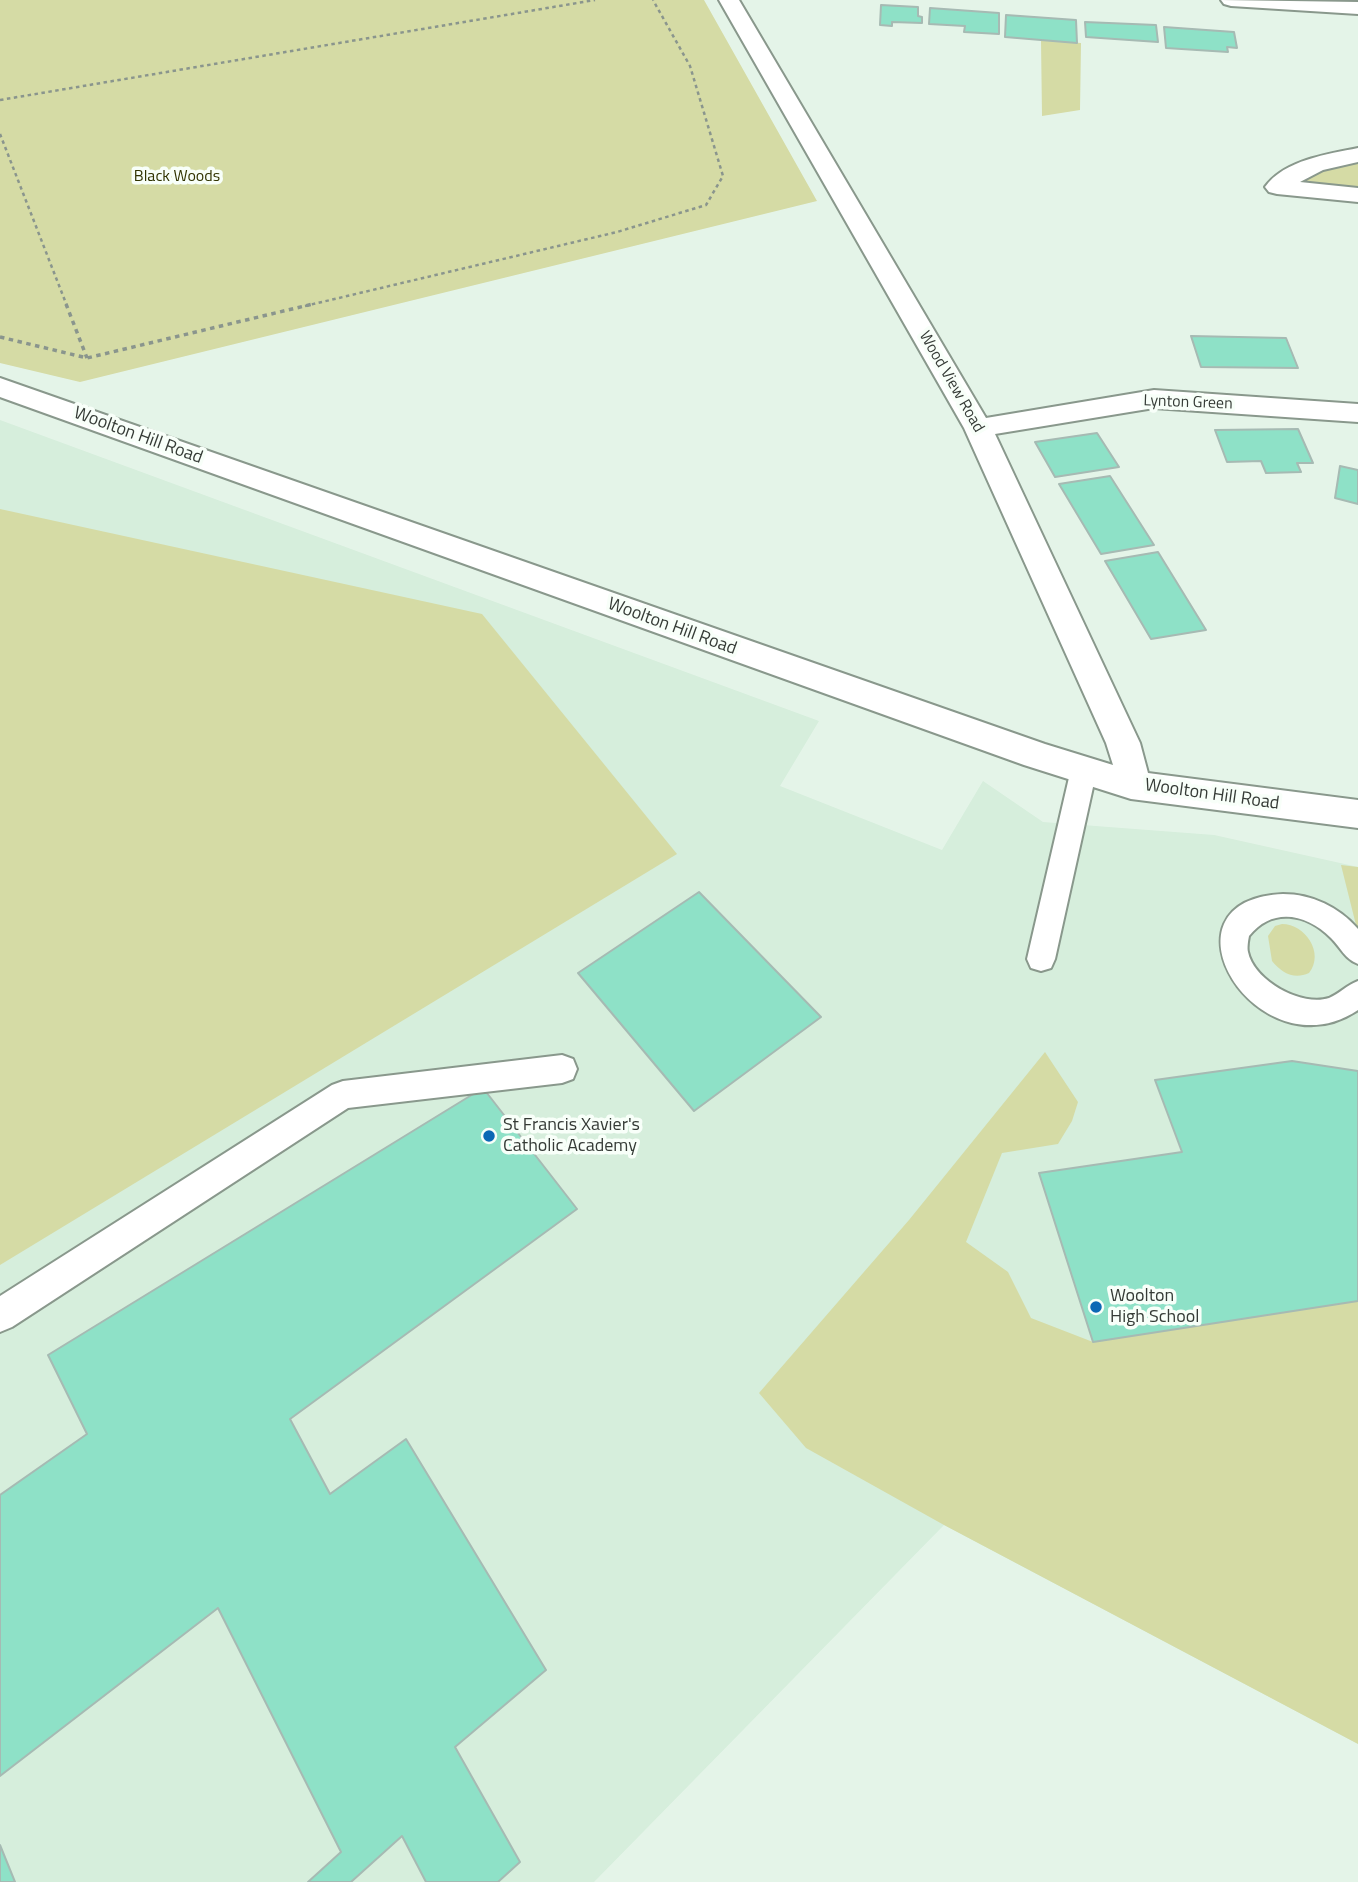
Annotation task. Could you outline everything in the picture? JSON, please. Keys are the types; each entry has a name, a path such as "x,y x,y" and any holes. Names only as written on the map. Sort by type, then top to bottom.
{"street":[{"name":"Wood View Road","path":"729,0 978,428 1124,743 1130,764 1131,785"},
{"path":"1231,0 1358,8"},
{"path":"1358,155 1298,171 1277,187 1358,195"},
{"name":"Woolton Hill Road","path":"0,387 993,740 1131,785 1358,814"},
{"name":"Lynton Green","path":"978,428 1154,399 1358,413"}],"lane":[{"path":"1041,959 1084,769"},
{"path":"1358,952 1337,925 1319,913 1298,906 1277,905 1259,909 1244,918 1236,932 1233,948 1239,967 1250,984 1267,998 1288,1009 1310,1014 1331,1012 1348,1004 1358,993"},
{"path":"0,1315 343,1095 562,1069"}],"path":[{"path":"0,100 595,0"},
{"path":"0,337 87,358 604,235 706,205 723,176 714,138 690,66 653,0"},
{"path":"0,134 87,358"}],"shaded area":[{"name":"St Francis Xavier's Catholic Academy","path":"0,420 819,721 780,786 942,850 983,781 1043,822 1214,835 1358,867 1358,1744 944,1525 594,1882 0,1882"}],"green space":[{"name":"Black Woods","path":"0,0 704,0 817,201 80,382 0,363"},
{"path":"1041,40 1081,43 1080,110 1042,116"},
{"path":"1358,163 1358,191 1291,184 1334,167"},
{"path":"0,509 482,614 677,854 0,1265"},
{"path":"1341,865 1358,867 1358,933"},
{"path":"1282,924 1298,929 1310,941 1315,957 1309,973 1298,976 1289,974 1272,961 1268,936 1275,926"},
{"path":"1045,1052 1078,1102 1072,1121 1058,1144 1002,1153 966,1242 1008,1272 1031,1318 1093,1342 1358,1301 1358,1744 944,1525 806,1448 759,1393 909,1220"}],"building":[{"path":"881,5 918,7 918,16 922,17 922,23 892,22 892,26 880,25"},
{"path":"930,8 999,13 999,34 964,32 965,26 929,24"},
{"path":"1006,15 1076,20 1077,43 1005,37"},
{"path":"1085,22 1156,25 1158,42 1086,37"},
{"path":"1164,27 1234,32 1237,48 1227,47 1228,52 1166,48"},
{"path":"1191,336 1286,338 1298,368 1201,367"},
{"path":"1298,429 1313,463 1297,463 1301,472 1266,473 1261,461 1227,462 1215,430"},
{"path":"1097,433 1119,467 1055,477 1035,442"},
{"path":"1340,466 1358,470 1358,504 1335,498"},
{"path":"1110,476 1154,545 1101,554 1059,484"},
{"path":"1158,552 1206,630 1151,639 1105,561"},
{"path":"699,892 821,1017 694,1111 578,973"},
{"path":"1292,1061 1358,1071 1358,1301 1093,1342 1039,1173 1182,1152 1155,1080"},
{"path":"483,1088 577,1209 290,1419 330,1494 406,1439 546,1670 455,1747 520,1862 498,1882 426,1882 402,1836 351,1882 308,1882 341,1852 218,1608 0,1776 0,1495 87,1434 48,1355"},
{"path":"0,1845 15,1882 0,1882"}],"place":[{"name":"St Francis Xavier's Catholic Academy","path":"489,1136"},
{"name":"Woolton High School","path":"1096,1307"}]}
